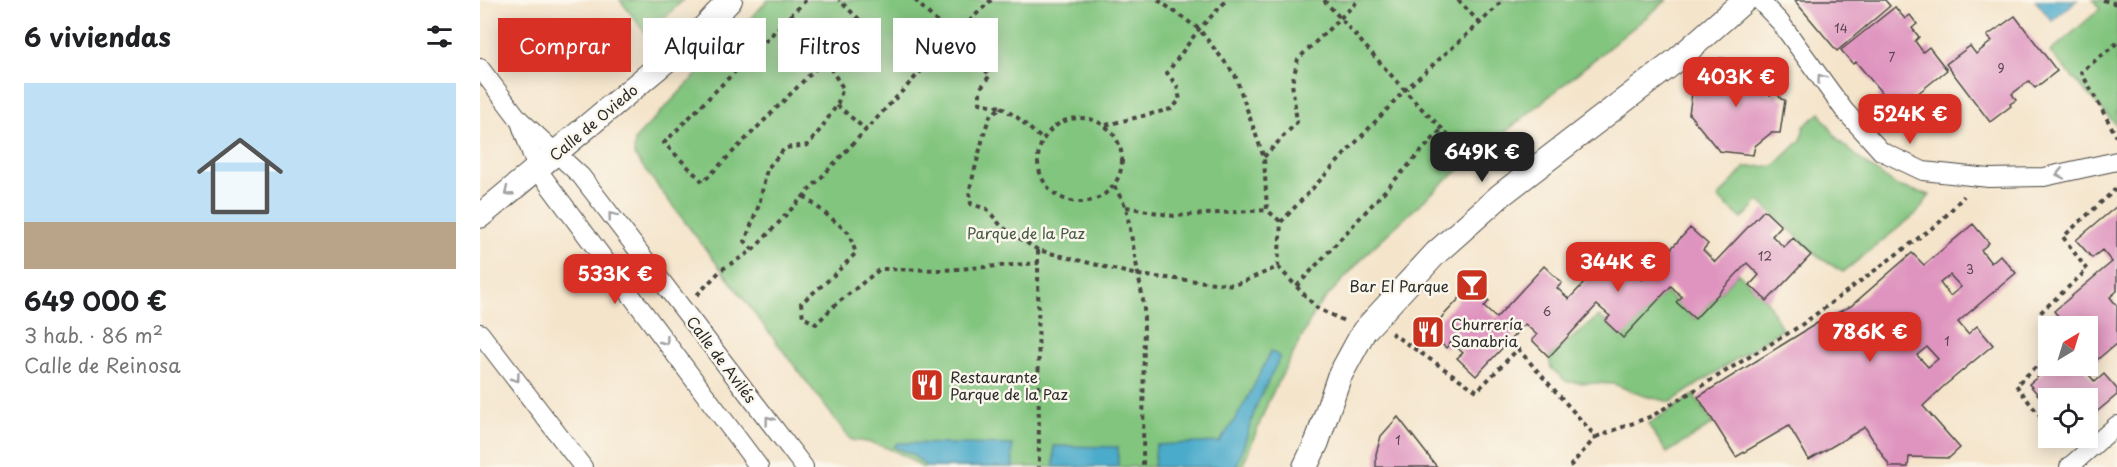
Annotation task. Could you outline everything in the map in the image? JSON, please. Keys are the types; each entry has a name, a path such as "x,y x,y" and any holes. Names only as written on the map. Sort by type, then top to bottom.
{"street":[{"name":"Calle de Oviedo","path":"480,216 699,33 730,0"},
{"path":"1305,467 1317,441 1339,377 1368,326 1436,253 1501,195 1678,58 1744,0"},
{"path":"1759,0 1779,22 1844,110 1881,151 1923,171 1981,177 2044,177 2117,161"},
{"name":"Calle de Avilés","path":"480,68 518,118 581,176 804,467"},
{"name":"Calle de Avilés","path":"518,118 537,169 759,467"},
{"path":"480,333 583,467"},
{"path":"2069,467 2117,425"},
{"path":"1317,441 1322,467"}],"path":[{"path":"788,18 806,0"},
{"path":"915,0 933,18"},
{"path":"973,18 991,0"},
{"path":"1158,0 1199,29 1235,75 1264,158 1267,210"},
{"path":"1106,125 1170,109 1180,100 1177,86 1167,73 1199,29 1227,0"},
{"path":"1324,0 1405,90 1473,159 1501,195"},
{"path":"1264,158 1297,122 1292,83 1298,59 1359,0"},
{"path":"1458,0 1480,23"},
{"path":"1503,0 1405,90 1281,222 1278,267 1317,308 1368,326 1477,391 1518,349 1596,437"},
{"path":"2103,0 2117,4"},
{"path":"843,1 858,18"},
{"path":"778,28 664,143 703,182 813,72"},
{"path":"2117,43 2081,72 2117,137"},
{"path":"753,250 745,241 759,205 767,169 786,148 808,145 837,105 843,88 833,72"},
{"path":"684,309 721,270 753,250 920,72"},
{"path":"987,72 990,75 981,89 980,103 1001,106 1043,140"},
{"path":"837,105 866,130"},
{"path":"1001,106 990,116 985,130 969,192 971,204 987,209 1002,227 1038,250 1137,275 1235,285 1278,267"},
{"path":"1074,117 1090,118 1106,125 1117,138 1123,153 1123,165 1114,186 1102,197 1089,202 1066,200 1053,193 1042,179 1038,164 1039,148 1043,140 1047,133 1059,123 1074,117"},
{"path":"1297,286 1442,129"},
{"path":"1572,467 1571,465 1596,437 1652,416 1800,326 1940,222 1981,177"},
{"path":"1114,186 1126,207 1144,306 1143,467"},
{"path":"2042,316 2040,313 2087,270 2063,237 2117,188"},
{"path":"804,196 848,232 856,253 801,303 803,317 816,324 835,305 880,269 945,270 1039,263"},
{"path":"1126,207 1174,216 1267,210 1281,222"},
{"path":"1038,250 1039,467"},
{"path":"2038,365 2016,385 2038,414"}],"green space":[{"path":"620,0 683,0 664,18 643,18 643,30"},
{"name":"Parque de la Paz","path":"768,0 1667,0 1443,183 1371,249 1317,308 1269,400 1242,467 921,467 888,448 851,440 634,155 635,139 699,72 766,72 766,18 751,18"},
{"path":"2093,0 2117,0 2117,126 2050,52 2100,9"},
{"path":"1820,113 1838,140 1866,164 1897,186 1930,195 1917,213 1843,272 1820,258 1759,201 1742,219 1718,198 1745,167 1774,166 1801,140 1804,126"},
{"path":"1738,273 1767,301 1782,329 1671,402 1644,396 1614,384 1567,382 1551,368 1549,357 1599,316 1623,337 1665,292 1695,319"},
{"path":"1694,395 1713,424 1667,453 1648,424"}],"water":[{"path":"2035,0 2077,0 2052,21"},
{"path":"1271,351 1280,357 1257,404 1235,467 1154,467 1156,445 1219,442 1241,409"},
{"path":"897,443 1012,445 1013,467 927,467 912,454 894,447"},
{"path":"1054,446 1118,447 1118,467 1054,467"}],"building":[{"path":"1885,0 1890,6 1837,51 1795,1"},
{"path":"1895,7 1905,19 1910,15 1917,24 1912,28 1919,37 1915,41 1923,52 1929,47 1947,70 1891,115 1877,96 1881,92 1856,62 1853,64 1841,50"},
{"path":"2015,16 2057,71 2035,88 2029,81 2012,94 2016,100 2010,104 2011,106 1990,122 1946,64 1970,46 1976,54 1992,41 1987,36"},
{"path":"1720,58 1755,62 1754,66 1761,73 1756,77 1761,84 1758,88 1761,91 1765,88 1770,95 1775,90 1781,99 1785,100 1780,133 1771,133 1755,146 1753,155 1719,151 1689,114 1694,79 1703,80 1719,67"},
{"path":"2117,206 2117,291 2110,297 2117,306 2117,343 2098,359 2098,316 2058,316 2054,311 2112,262 2102,250 2092,258 2076,240"},
{"path":"1764,210 1781,226 1772,236 1784,247 1793,238 1811,255 1767,301 1750,285 1759,275 1747,263 1695,319 1676,302 1682,297 1671,286 1623,338 1605,321 1610,316 1597,305 1549,357 1532,340 1537,335 1525,324 1476,376 1457,358 1463,353 1451,342 1446,348 1428,332 1472,285 1489,301 1484,307 1496,318 1544,266 1562,283 1557,288 1569,299 1617,248 1635,264 1630,269 1642,280 1690,228 1708,244 1703,250 1715,262"},
{"path":"1973,224 1989,243 1981,250 1991,263 2000,255 2016,273 1958,322 1968,334 1977,326 1993,345 1923,406 1960,448 1949,458 1909,457 1908,467 1890,467 1865,427 1809,460 1789,426 1736,457 1698,397 1819,322 1851,306 1912,253 1924,265","holes":["1950,275 1961,287 1950,296 1940,283","1927,347 1938,359 1928,367 1917,355"]},
{"path":"2104,374 2117,389 2117,395 2098,411 2098,388 2038,388 2038,395 2029,384 2039,376 2090,376 2095,382"},
{"path":"1398,417 1437,467 1376,467 1376,454 1381,436"}],"place":[{"name":"Bar El Parque","path":"1472,285"},
{"name":"Churrería Sanabria","path":"1428,332"},
{"name":"Restaurante Parque de la Paz","path":"927,385"}]}
